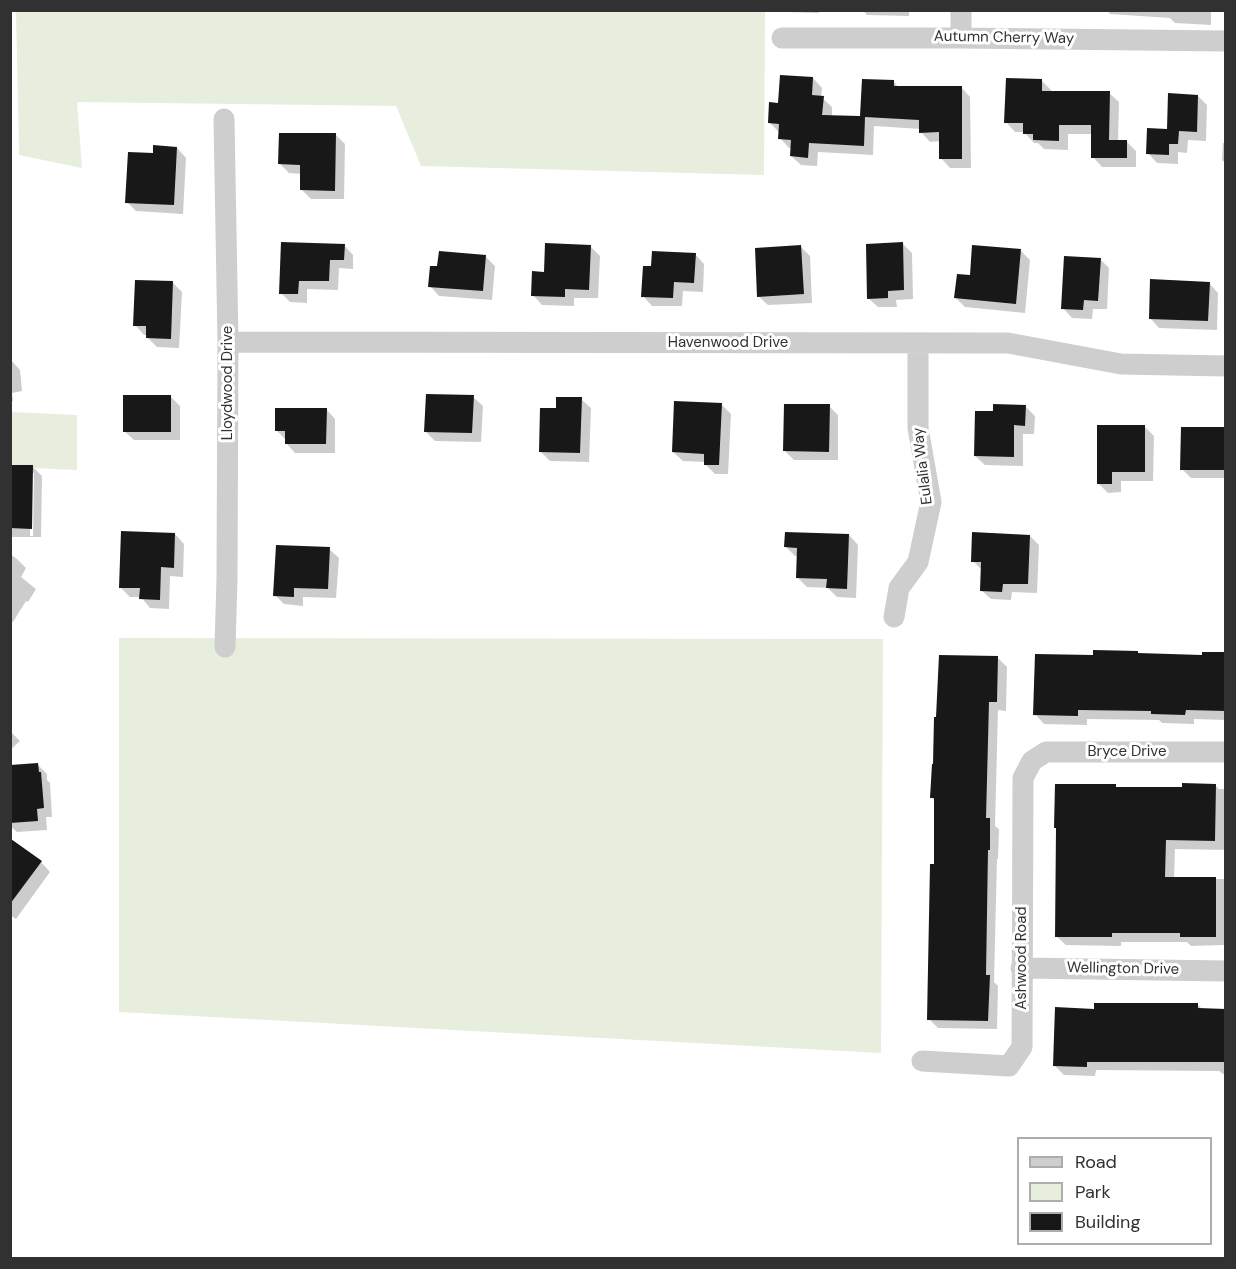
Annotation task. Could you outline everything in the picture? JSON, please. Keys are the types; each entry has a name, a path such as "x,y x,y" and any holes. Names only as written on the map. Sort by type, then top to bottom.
{"street":[{"path":"961,10 961,38"},
{"name":"Autumn Cherry Way","path":"782,38 1226,41"},
{"name":"Lloydwood Drive","path":"224,119 228,342 225,647"},
{"name":"Havenwood Drive","path":"228,342 1008,343 1121,364 1226,366"},
{"name":"Eulalia Way","path":"894,617 899,588 918,562 931,502 918,428 918,343"},
{"name":"Bryce Drive","path":"1032,761 1046,752 1226,752"},
{"name":"Ashwood Road","path":"922,1061 1009,1066 1022,1047 1023,778 1032,761"},
{"name":"Wellington Drive","path":"1021,968 1226,971"}],"green space":[{"path":"16,11 765,11 764,175 421,166 396,106 77,102 82,168 19,155"},
{"path":"11,412 77,415 77,470 11,467"},
{"path":"119,638 883,639 881,1053 119,1012"}],"building":[{"path":"780,75 813,77 812,95 824,96 822,115 860,116 862,79 894,80 894,86 962,86 962,159 939,159 939,132 919,133 919,120 865,117 864,146 809,143 808,158 790,156 791,140 778,139 779,124 768,123 769,102 778,103"},
{"path":"1006,78 1042,79 1042,91 1110,91 1109,140 1127,140 1127,158 1091,158 1091,125 1059,125 1059,141 1033,140 1033,134 1023,134 1023,123 1004,123"},
{"path":"1168,93 1198,95 1197,132 1179,131 1178,144 1169,144 1169,155 1146,154 1147,128 1167,129"},
{"path":"279,133 336,133 335,191 300,190 300,165 278,164"},
{"path":"153,145 177,147 174,205 125,203 128,152 153,153"},
{"path":"281,242 345,244 344,260 330,260 329,281 299,281 298,294 279,294"},
{"path":"903,242 904,290 888,291 888,298 867,299 866,244"},
{"path":"545,243 591,245 589,290 565,289 565,297 531,296 532,271 544,272"},
{"path":"801,245 804,294 757,297 755,248"},
{"path":"972,245 1021,249 1016,304 954,298 957,274 970,275"},
{"path":"439,251 486,255 483,291 428,287 430,266 437,266"},
{"path":"652,251 696,253 694,283 674,282 673,298 641,297 643,266 651,266"},
{"path":"1064,256 1101,258 1098,301 1084,300 1083,310 1061,309"},
{"path":"1150,279 1210,282 1208,321 1149,319"},
{"path":"135,280 173,281 171,339 146,338 146,326 133,326"},
{"path":"426,394 474,395 472,433 424,432"},
{"path":"123,395 171,395 171,432 123,432"},
{"path":"556,397 582,397 580,453 539,452 540,408 556,408"},
{"path":"674,401 722,403 719,465 704,465 704,454 672,452"},
{"path":"784,404 830,404 829,452 783,451"},
{"path":"993,404 1026,405 1025,426 1014,425 1014,457 974,456 975,411 993,411"},
{"path":"275,408 327,408 326,444 285,444 285,431 275,431"},
{"path":"1097,425 1145,425 1145,472 1112,472 1112,484 1097,484"},
{"path":"1181,427 1226,427 1226,470 1180,470"},
{"path":"10,465 33,465 32,529 10,528"},
{"path":"121,531 175,533 174,568 161,567 160,600 139,599 140,588 119,588"},
{"path":"785,532 849,534 847,589 826,588 827,579 796,578 797,548 784,547"},
{"path":"972,532 1030,535 1028,584 1003,584 1002,592 980,591 981,562 971,562"},
{"path":"276,545 330,547 328,589 294,588 294,597 273,596"},
{"path":"1093,650 1202,655 1202,652 1226,652 1226,711 1186,710 1185,715 1151,714 1151,711 1078,710 1078,716 1033,715 1035,654 1093,655"},
{"path":"939,655 998,656 997,702 989,702 986,818 990,818 986,975 990,975 988,1021 927,1020 930,864 934,864 934,798 930,798"},
{"path":"38,763 44,808 37,809 38,821 10,823 10,765"},
{"path":"1182,783 1216,784 1215,841 1166,840 1165,877 1216,877 1216,937 1180,937 1180,933 1112,933 1112,937 1055,937 1055,784 1182,787"},
{"path":"11,839 42,861 10,904"},
{"path":"1094,1003 1198,1003 1198,1008 1226,1009 1226,1062 1087,1062 1087,1067 1053,1066 1055,1007 1094,1009"}]}
